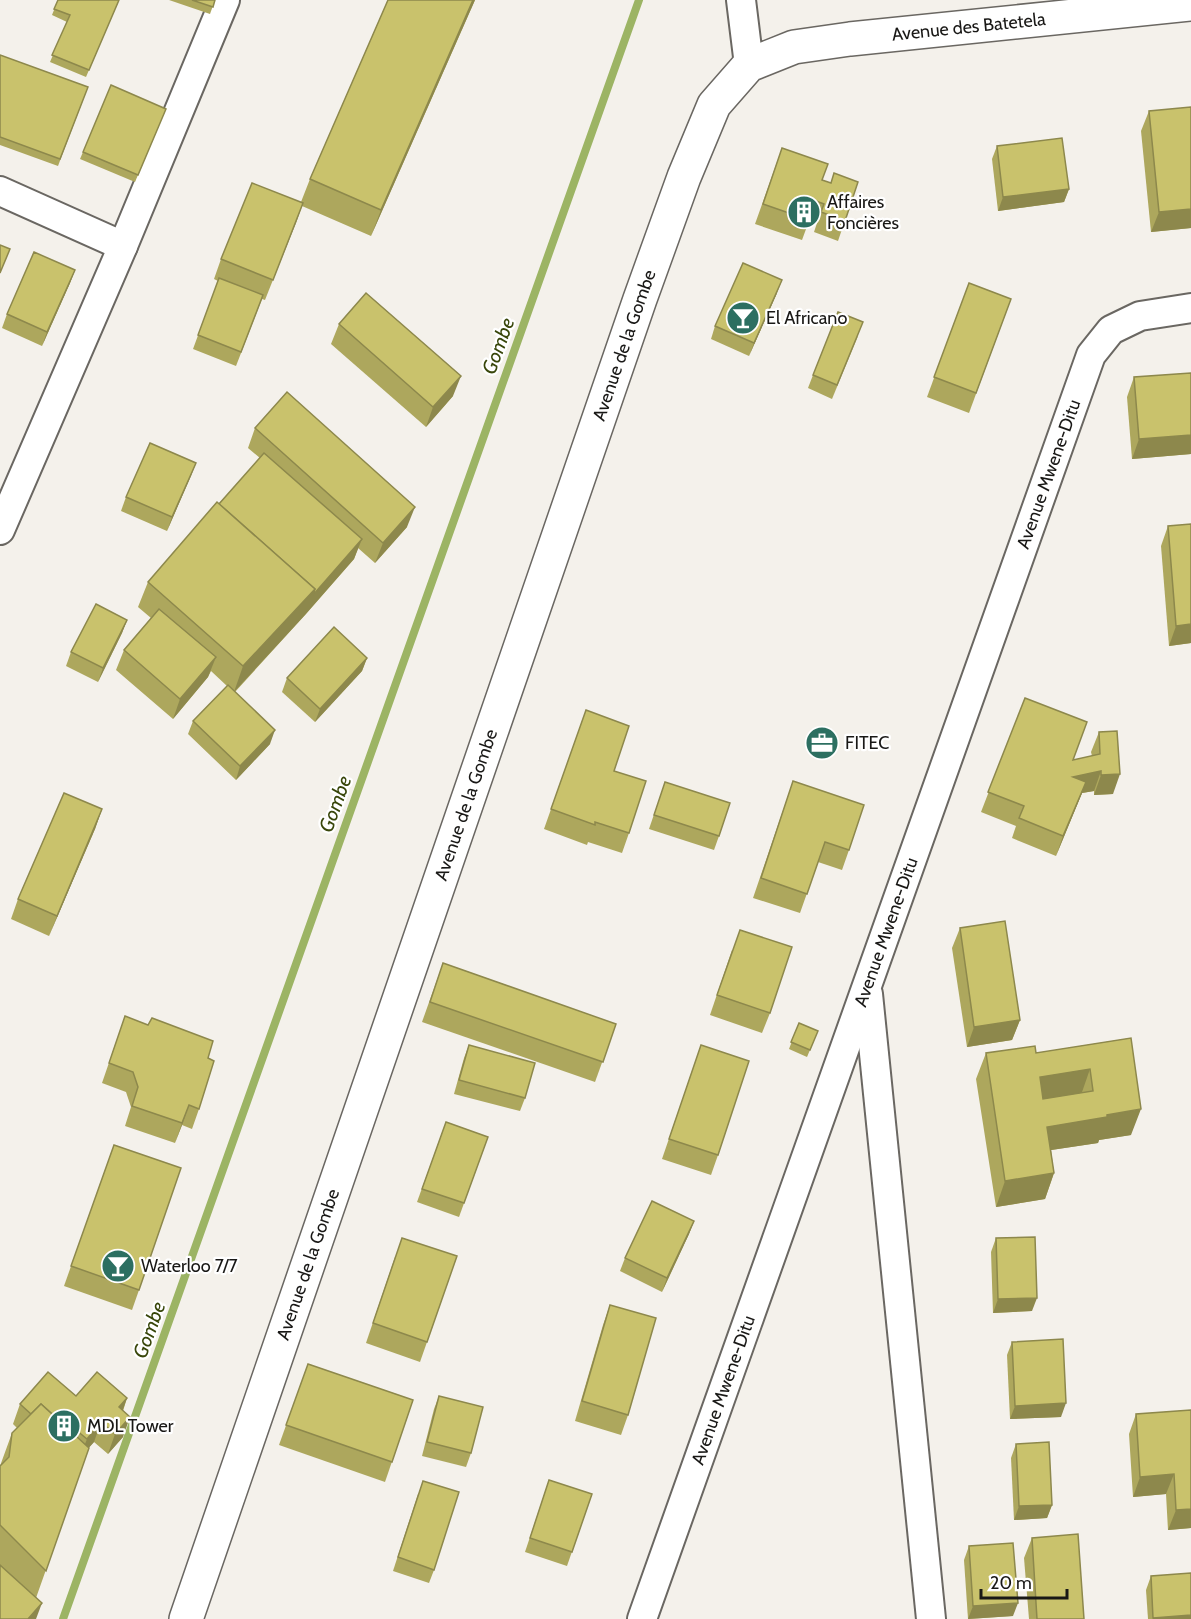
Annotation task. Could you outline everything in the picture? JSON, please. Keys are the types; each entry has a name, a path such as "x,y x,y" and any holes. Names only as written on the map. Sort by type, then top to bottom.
{"street":[{"path":"0,530 123,246 225,0"},
{"path":"741,0 749,65"},
{"name":"Avenue des Batetela","path":"749,65 794,47 1191,4"},
{"name":"Avenue de la Gombe","path":"186,1619 668,221 714,105 749,65"},
{"path":"0,191 123,246"},
{"name":"Avenue Mwene-Ditu","path":"642,1619 1091,355 1111,330 1140,316 1191,308"},
{"path":"868,986 931,1619"}],"building":[{"path":"58,0 119,0 89,70 52,55 70,15 54,9"},
{"path":"192,0 215,0 213,7"},
{"path":"388,0 473,0 381,210 310,179"},
{"path":"0,55 88,87 60,159 0,137"},
{"path":"111,85 166,109 138,175 83,152"},
{"path":"1191,107 1191,209 1159,212 1149,111"},
{"path":"1062,138 1069,189 1003,197 997,146"},
{"path":"782,148 828,164 822,180 831,183 834,173 858,182 845,221 821,212 824,204 816,201 809,220 763,204"},
{"path":"252,183 303,203 273,280 221,259"},
{"path":"0,245 10,249 0,273"},
{"path":"34,252 75,270 47,332 7,314"},
{"path":"743,263 782,280 754,343 715,326"},
{"path":"219,278 263,295 241,352 198,335"},
{"path":"969,283 1011,299 976,393 934,377"},
{"path":"366,293 461,376 433,407 339,324"},
{"path":"838,312 863,322 837,385 813,375"},
{"path":"1191,373 1191,435 1139,439 1134,377"},
{"path":"287,392 415,507 383,543 255,428"},
{"path":"150,443 196,463 172,517 126,497"},
{"path":"264,453 362,539 313,595 315,589 219,504"},
{"path":"217,502 315,589 243,666 148,582"},
{"path":"1191,524 1191,624 1176,626 1168,526"},
{"path":"96,604 127,620 103,668 71,652"},
{"path":"159,609 216,657 180,699 124,650"},
{"path":"334,627 367,658 320,709 287,678"},
{"path":"228,685 275,730 240,766 193,721"},
{"path":"1025,698 1087,722 1073,760 1100,754 1099,732 1117,731 1120,774 1101,775 1101,771 1073,777 1086,782 1063,836 1019,818 1024,806 988,792"},
{"path":"586,710 629,726 614,771 646,781 629,833 595,822 595,825 551,809"},
{"path":"793,781 864,805 849,850 825,842 807,894 761,878"},
{"path":"665,782 730,803 719,836 654,815"},
{"path":"64,793 102,809 57,916 18,899"},
{"path":"1005,921 1020,1020 974,1027 960,928"},
{"path":"740,930 792,947 770,1013 717,995"},
{"path":"443,963 616,1024 603,1062 430,1002"},
{"path":"125,1016 148,1025 152,1018 213,1041 208,1058 214,1061 199,1109 189,1105 182,1123 132,1106 138,1087 133,1072 109,1063"},
{"path":"799,1023 818,1031 810,1050 791,1042"},
{"path":"1131,1038 1141,1109 1047,1127 1054,1173 1005,1181 986,1053 1035,1046 1036,1053","holes":["1090,1069 1093,1091 1043,1099 1040,1077"]},
{"path":"469,1045 535,1063 525,1098 459,1080"},
{"path":"701,1045 749,1061 718,1155 669,1139"},
{"path":"446,1122 488,1137 464,1203 422,1189"},
{"path":"114,1145 181,1168 139,1290 71,1266"},
{"path":"652,1201 694,1221 667,1278 625,1258"},
{"path":"1035,1237 1037,1298 998,1299 996,1238"},
{"path":"402,1238 457,1256 427,1342 373,1323"},
{"path":"610,1305 656,1318 628,1415 582,1401"},
{"path":"1063,1339 1066,1403 1015,1406 1012,1342"},
{"path":"308,1364 413,1400 392,1462 286,1425"},
{"path":"48,1372 76,1396 97,1372 127,1398 119,1407 130,1417 115,1434 101,1422 87,1439 70,1425 68,1428 41,1404 31,1414 20,1404"},
{"path":"439,1396 483,1407 471,1453 427,1442"},
{"path":"41,1404 89,1448 46,1571 0,1525 0,1466 9,1457 12,1433"},
{"path":"1191,1410 1191,1509 1176,1510 1174,1474 1140,1477 1136,1414"},
{"path":"1049,1442 1052,1505 1019,1506 1016,1444"},
{"path":"549,1480 592,1494 572,1552 530,1538"},
{"path":"423,1481 459,1492 434,1570 398,1557"},
{"path":"1078,1534 1084,1619 1037,1619 1032,1538"},
{"path":"1013,1543 1018,1603 973,1606 969,1546"},
{"path":"0,1565 42,1603 28,1619 0,1619"},
{"path":"1191,1573 1191,1615 1153,1618 1151,1576"}],"waterway":[{"name":"Gombe","path":"63,1619 639,0"}],"place":[{"name":"Affaires Foncières","path":"804,212"},
{"name":"El Africano","path":"743,318"},
{"name":"FITEC","path":"822,743"},
{"name":"Waterloo 7/7","path":"118,1266"},
{"name":"MDL Tower","path":"64,1426"}]}
